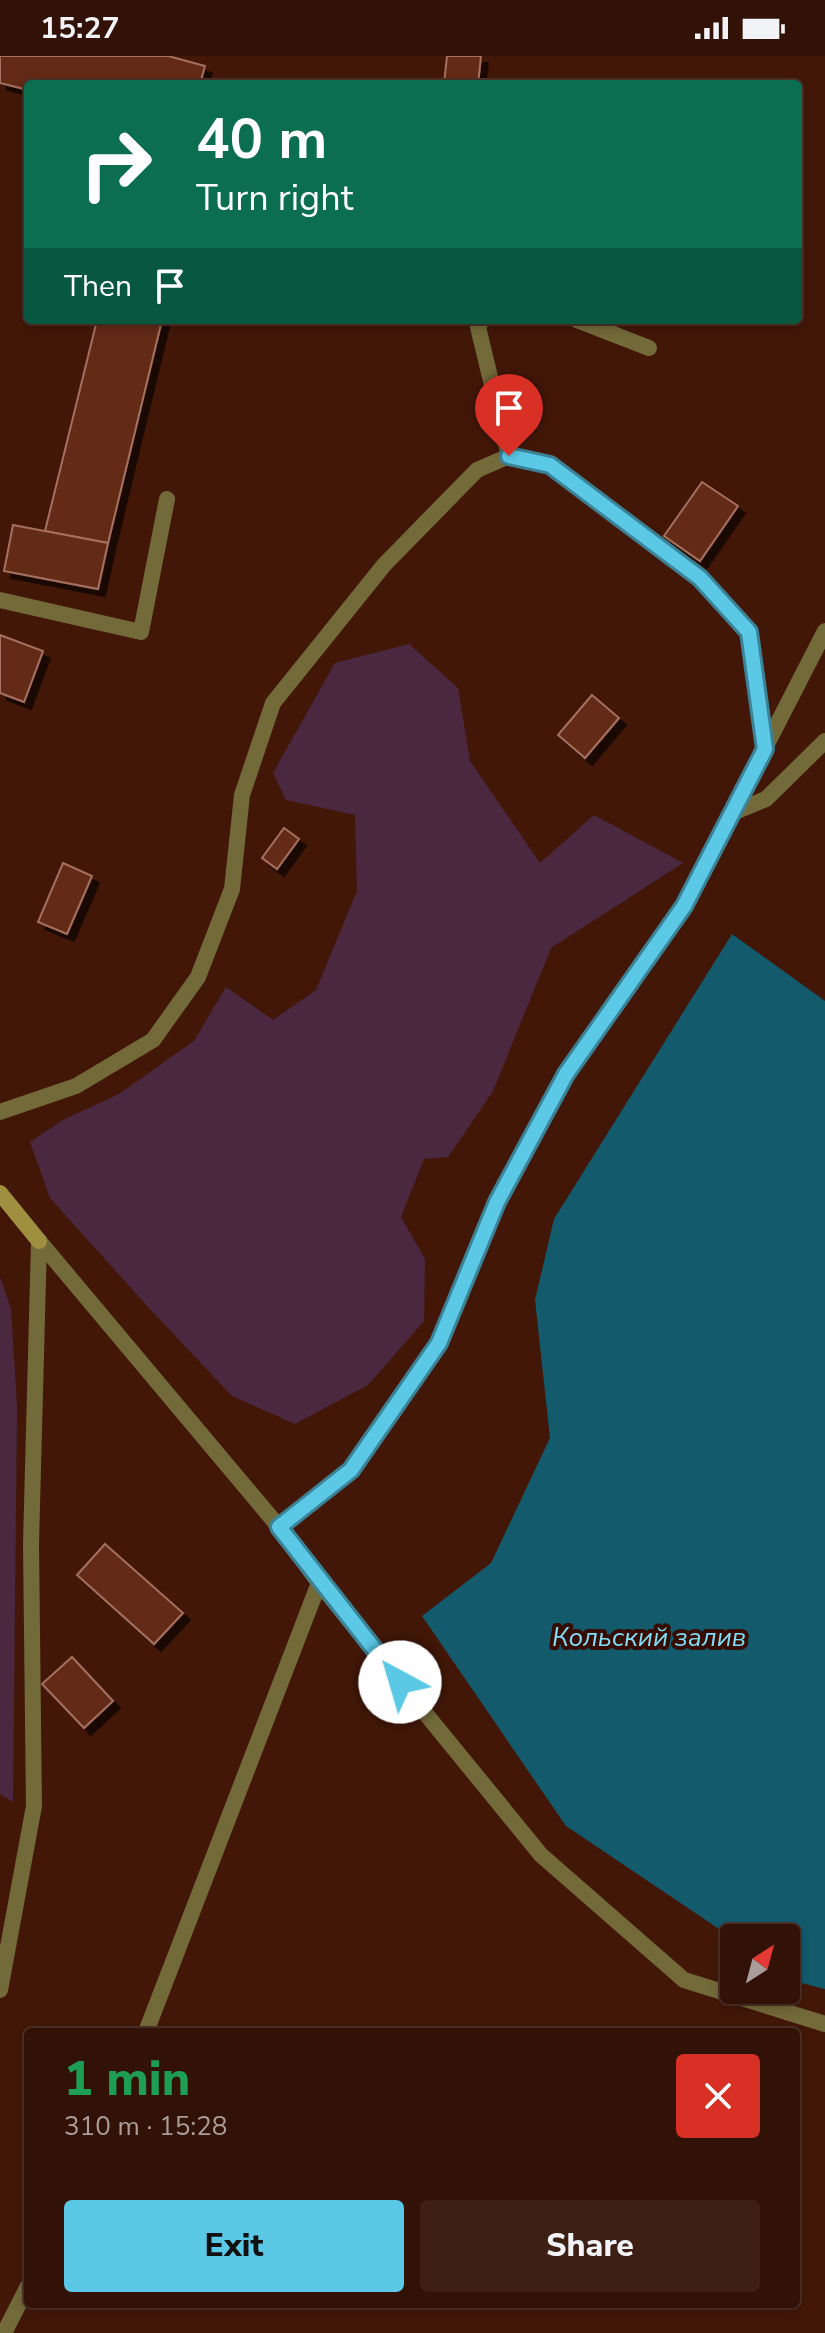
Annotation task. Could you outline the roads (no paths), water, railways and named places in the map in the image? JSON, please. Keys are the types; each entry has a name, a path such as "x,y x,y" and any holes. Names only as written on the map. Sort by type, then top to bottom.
{"street":[{"path":"480,324 509,456"},
{"path":"587,324 649,348"},
{"path":"0,1112 76,1086 153,1040 198,977 232,889 242,795 273,703 384,565 477,470 509,456 550,465 700,578 749,632 765,749"},
{"path":"0,600 141,632 167,499"},
{"path":"279,1527 351,1470 439,1343 497,1202 566,1074 684,906 825,631"},
{"path":"732,813 766,799 825,741"},
{"path":"0,1193 279,1527 319,1583 541,1855 684,1980 825,2024"},
{"path":"0,1990 34,1806 31,1544 39,1241"},
{"path":"148,2028 319,1583"},
{"path":"4,2333 24,2294"}],"water":[{"name":"Кольский залив","path":"732,934 825,1001 825,1989 800,1983 800,1924 720,1924 720,1930 566,1826 422,1616 491,1563 550,1438 535,1300 554,1219"}]}
